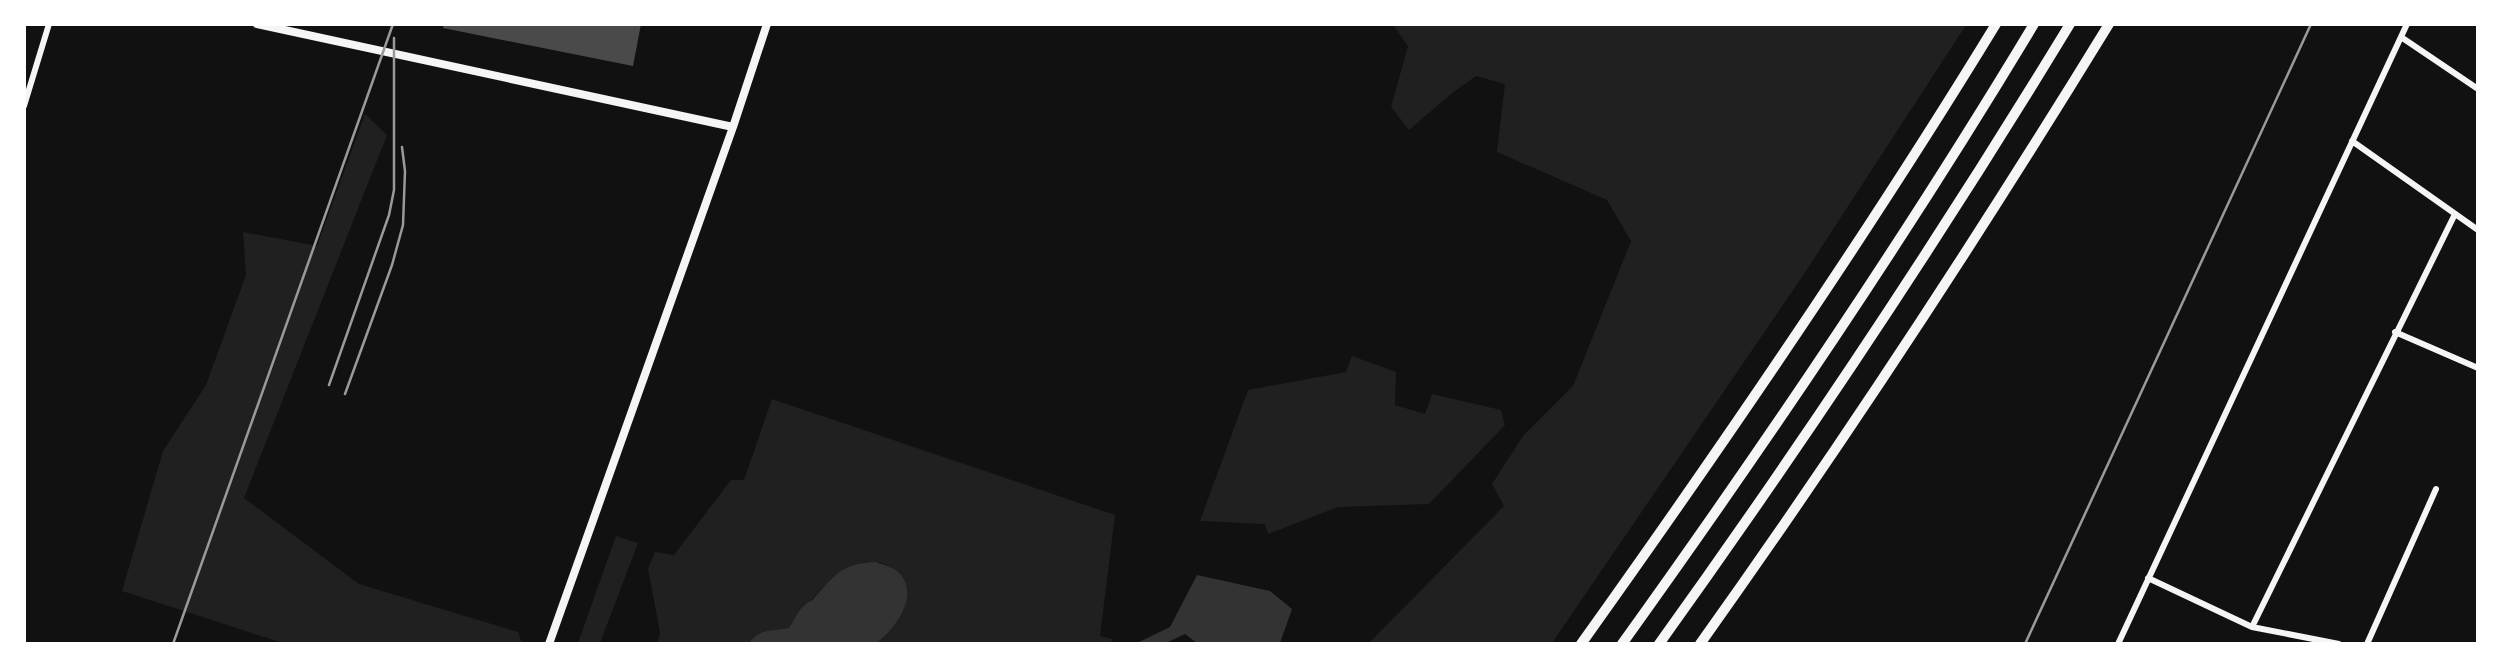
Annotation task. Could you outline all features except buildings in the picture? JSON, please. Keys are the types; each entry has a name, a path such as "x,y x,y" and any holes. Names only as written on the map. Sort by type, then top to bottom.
{"highway":[{"path":"1581,643 1797,335 1891,192 1996,24"},
{"path":"1622,643 1824,353 1918,210 2034,24"},
{"path":"1659,643 1849,370 1950,216 2070,24"},
{"path":"1700,643 1885,378 2109,24"}],"street":[{"path":"24,106 49,24"},
{"path":"257,24 733,127"},
{"path":"549,643 733,127 767,24"},
{"path":"2118,643 2407,24"},
{"path":"2401,37 2477,89"},
{"path":"2352,141 2477,230"},
{"path":"2252,627 2455,214"},
{"path":"2395,332 2477,368"},
{"path":"2367,643 2436,489"},
{"path":"2148,578 2252,627 2339,643"}],"shaded area":[{"path":"1393,25 1966,25 1804,274 1552,643 1369,643 1504,506 1492,484 1523,436 1573,386 1631,241 1607,200 1497,152 1505,84 1476,76 1409,130 1391,107 1408,46"},
{"path":"365,114 387,135 244,498 359,584 518,632 522,643 283,643 122,591 163,451 206,385 246,275 243,232 317,246"},
{"path":"1352,356 1396,372 1395,405 1425,414 1432,394 1501,410 1505,425 1429,504 1338,507 1268,534 1265,524 1200,521 1248,390 1346,372"},
{"path":"772,399 1115,515 1100,636 1112,639 1111,643 877,643 898,620 907,590 891,568 878,562 863,563 848,570 819,592 789,628 762,632 749,643 657,643 660,633 648,568 655,552 674,555 731,480 744,480"},
{"path":"616,536 638,543 600,643 578,643"},
{"path":"876,562 901,575 907,593 906,603 897,622 877,643 749,643 762,632 789,628 803,607 840,572 855,565"},
{"path":"1197,575 1270,591 1292,609 1280,643 1197,643 1185,634 1166,643 1137,643 1170,627"}],"railway":[{"path":"173,644 393,24"},
{"path":"2025,644 2311,24"},
{"path":"329,385 389,215 394,190 394,38"},
{"path":"345,394 392,265 403,225 405,171 402,147"}]}
